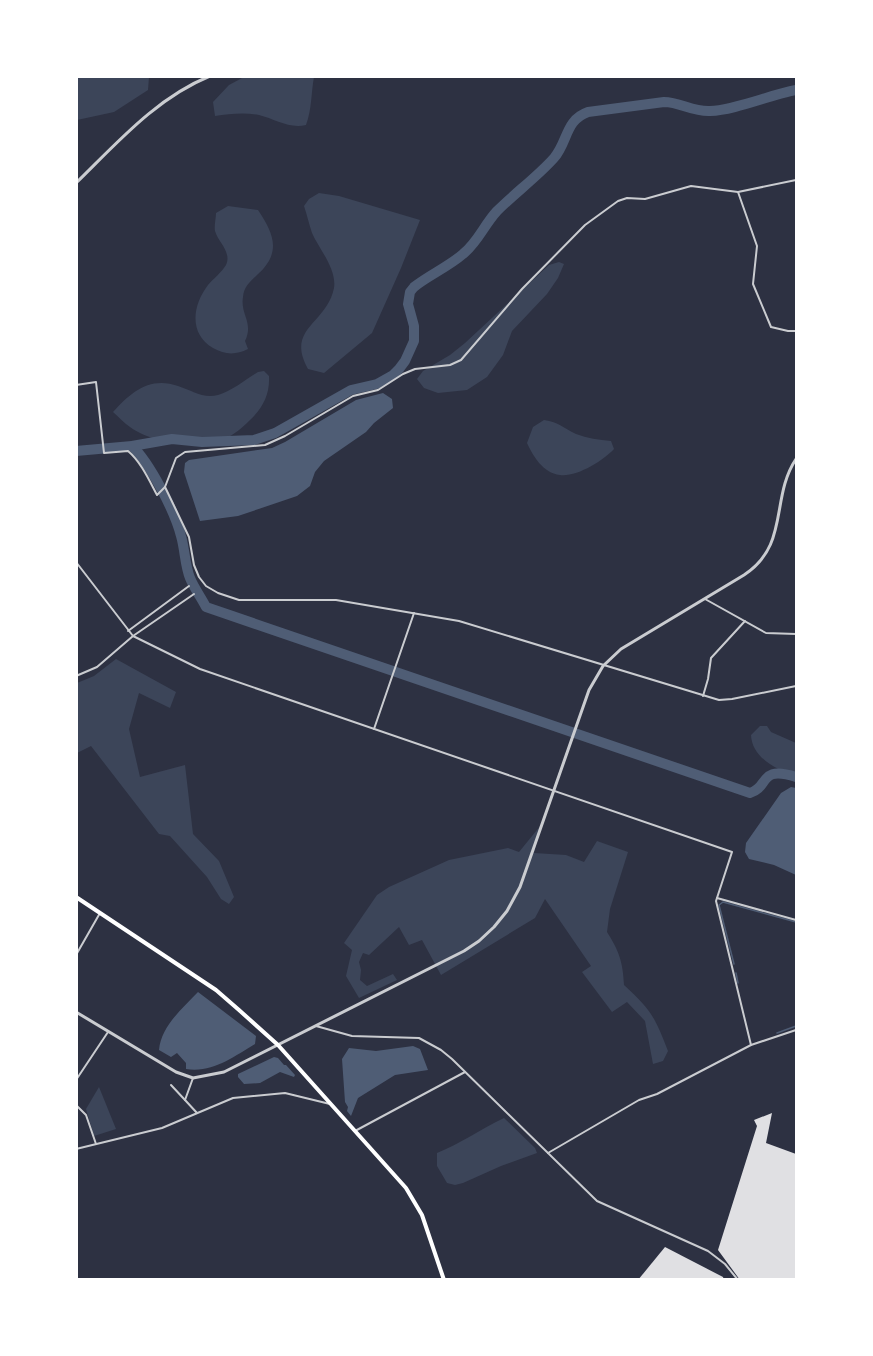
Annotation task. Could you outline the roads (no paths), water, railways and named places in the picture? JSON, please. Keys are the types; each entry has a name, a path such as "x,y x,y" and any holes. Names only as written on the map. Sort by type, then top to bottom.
{"main road":[{"path":"76,897 216,990 278,1045 399,1181 415,1203 428,1227 444,1280"}],"street":[{"path":"76,183 158,105 210,76"},
{"path":"76,385 96,382 104,453 128,451 134,456 157,495 165,487 174,462 185,452 265,445 285,436 353,396 378,390 403,374 415,369 450,365 461,360 522,289 585,225 618,201 627,198 645,199 691,186 738,192 796,180"},
{"path":"738,192 755,240 757,254 753,284 767,315 767,321 771,327 796,331"},
{"path":"76,1012 169,1069 193,1078 224,1072 464,951 479,941 507,911 520,887 589,690 603,666 621,649 751,571 768,552 778,525 786,479 796,459"},
{"path":"165,487 189,537 198,577 206,586 218,593 239,600 336,600 470,624 719,700 796,686"},
{"path":"76,562 133,636 200,669 732,852 717,898 717,906 751,1045"},
{"path":"128,631 189,586"},
{"path":"76,676 97,667 133,636 194,594"},
{"path":"705,599 766,633 796,634"},
{"path":"374,729 414,613"},
{"path":"703,696 711,658 745,621"},
{"path":"717,898 796,920"},
{"path":"76,955 100,913"},
{"path":"315,1025 352,1036 419,1038 441,1050 597,1201 708,1251 731,1270 738,1280"},
{"path":"548,1153 630,1105 657,1094 751,1045 796,1030"},
{"path":"77,1078 108,1032"},
{"path":"355,1131 465,1072"},
{"path":"185,1100 193,1078"},
{"path":"171,1085 197,1113"},
{"path":"76,1149 162,1128 233,1098 285,1093 332,1105"},
{"path":"76,1105 86,1116 96,1144"}],"waterway":[{"path":"76,451 132,446 172,439 202,442 254,440 275,433 351,390 377,384 399,369 414,341 414,326 408,304 410,292 468,249 497,211 559,152 575,120 588,112 664,102 704,111 720,110 796,90"},
{"path":"132,446 154,476 168,501 181,536 190,578 206,607 750,793 770,775 784,774 796,777"},
{"path":"734,964 719,905 723,902 796,922"},
{"path":"736,973 738,983"},
{"path":"777,1033 796,1026"}]}
